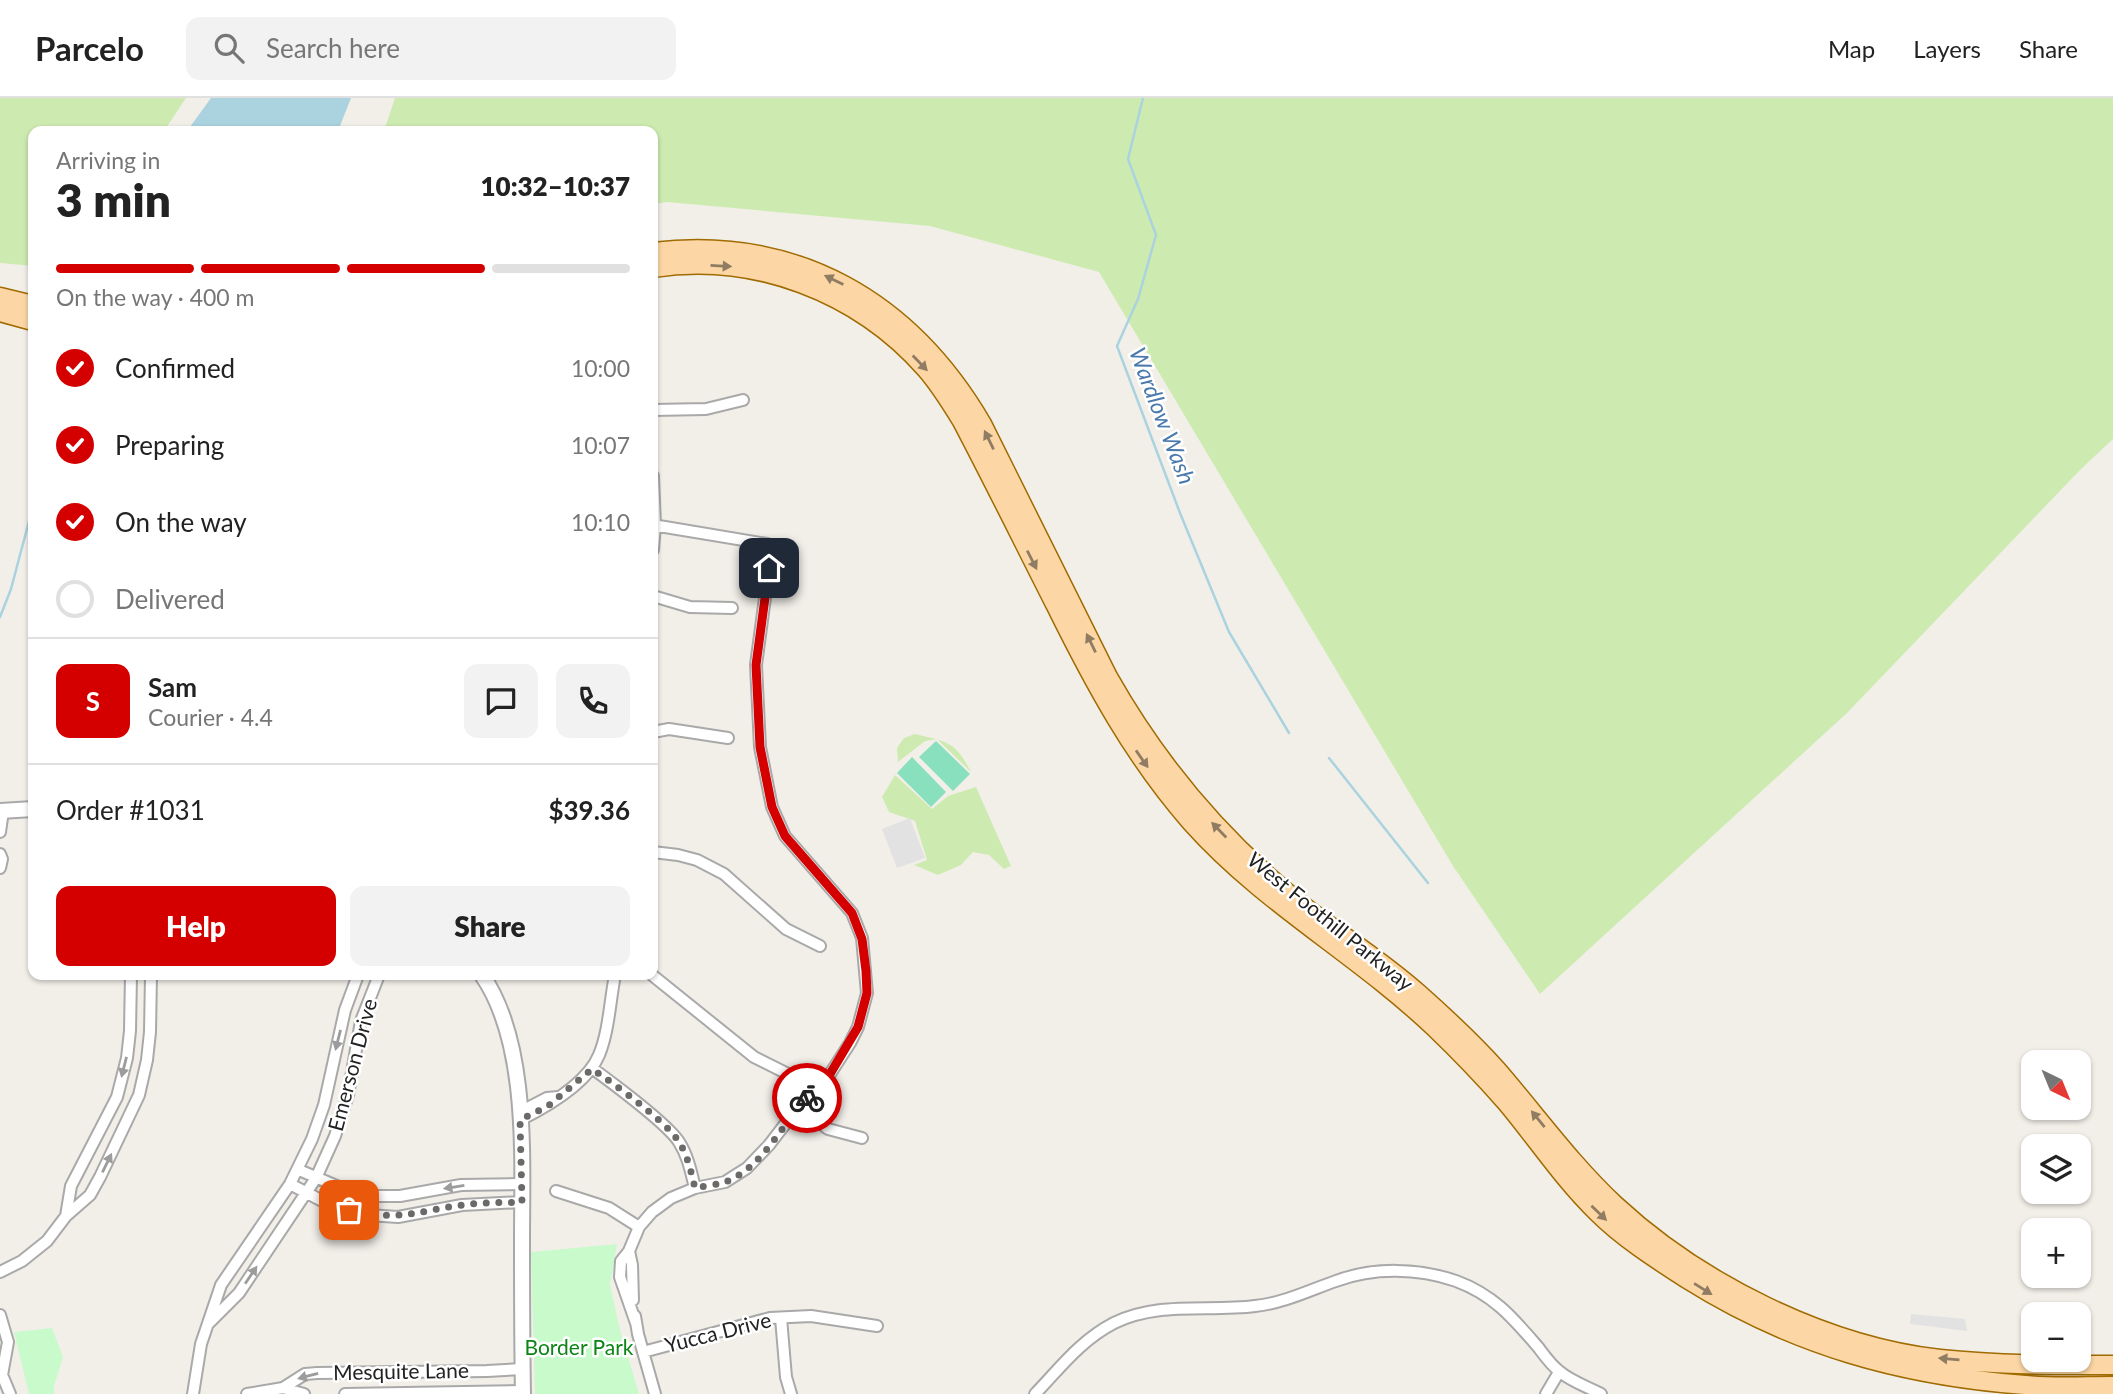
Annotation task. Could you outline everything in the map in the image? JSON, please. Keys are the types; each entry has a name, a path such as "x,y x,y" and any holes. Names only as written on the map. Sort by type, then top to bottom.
{"main road":[{"name":"West Foothill Parkway","path":"658,252 737,251 795,264 850,288 883,309 930,351 965,395 982,424 1129,715 1184,790 1223,835 1259,869 1400,977 1442,1015 1494,1068 1582,1171 1615,1205 1674,1251 1757,1302 1856,1341 1938,1359 2017,1364 2113,1365"},
{"name":"West Foothill Parkway","path":"658,268 735,266 771,273 821,291 855,309 902,344 940,387 962,421 1096,687 1130,744 1156,779 1191,822 1258,888 1377,979 1433,1026 1505,1102 1601,1216 1647,1251 1716,1297 1803,1339 1872,1361 1925,1374 2015,1384 2113,1386"},
{"path":"0,297 28,304"},
{"path":"0,312 28,320"}],"street":[{"path":"658,410 706,409 743,400"},
{"path":"655,1394 636,1323 620,1277 621,1261 629,1251 639,1227 652,1212 671,1198 695,1188 724,1182 747,1168 769,1145 799,1106 830,1074 858,1027 867,993 862,939 852,913 785,836 772,807 760,747 756,665 769,568 766,544 658,526"},
{"path":"658,597 690,607 732,608"},
{"path":"658,731 668,729 728,738"},
{"path":"0,832 1,811 28,809"},
{"path":"658,853 697,860 724,874 786,929 820,947"},
{"path":"0,854 0,868"},
{"path":"66,1216 71,1185 117,1097 127,1058 131,980"},
{"path":"0,1272 22,1261 47,1241 66,1216 90,1195 139,1095 150,1032 151,980"},
{"name":"Emerson Drive","path":"193,1394 206,1326 221,1285 299,1170 324,1105 345,1010 356,980"},
{"name":"Emerson Drive","path":"206,1326 239,1293 316,1178 335,1136 348,1095 361,1021 377,980"},
{"path":"485,980 505,1021 513,1055 520,1116 523,1392"},
{"path":"520,1116 548,1106 592,1069 600,1055 614,980"},
{"path":"658,980 754,1057 789,1074"},
{"path":"130,1031 150,1032"},
{"path":"592,1069 678,1141 688,1162 695,1188"},
{"path":"799,1106 828,1129 862,1138"},
{"path":"299,1170 339,1187 372,1196 400,1196 461,1185 522,1184"},
{"path":"290,1185 330,1205 378,1216 398,1217 462,1205 522,1202"},
{"path":"556,1191 609,1208 639,1227"},
{"path":"1035,1394 1070,1354 1091,1338 1113,1324 1142,1313 1255,1306 1293,1297 1363,1272 1397,1271 1455,1281 1482,1293 1505,1309 1559,1372 1601,1394"},
{"path":"0,1315 8,1342 1,1372 10,1394"},
{"name":"Yucca Drive","path":"643,1352 770,1318 811,1316 877,1326"},
{"path":"781,1318 786,1377 791,1394"},
{"name":"Mesquite Lane","path":"247,1394 283,1388 305,1374 523,1368"},
{"path":"1546,1394 1559,1372"},
{"name":"Mesquite Lane","path":"283,1388 304,1394"},
{"name":"Mesquite Lane","path":"345,1394 523,1392"}],"green space":[{"path":"0,98 186,98 167,126 28,126 28,266 0,263"},
{"path":"395,98 2113,98 2113,439 1847,713 1540,994 1453,866 1099,272 930,226 658,203 658,126 386,126"},
{"path":"915,734 936,739 925,741 898,762 897,748 904,738"},
{"path":"938,740 955,748 971,772"},
{"path":"936,741 970,774 953,791 919,757"},
{"path":"912,757 946,792 931,807 897,773"},
{"path":"895,775 932,809 948,796 976,787 1011,866 1004,869 989,855 973,852 961,865 938,875 914,865 927,860 915,821 889,812 882,797"},
{"name":"Border Park","path":"617,1244 610,1285 639,1394 535,1394 531,1252"},
{"path":"52,1328 63,1357 54,1394 29,1394 14,1332"}],"shaded area":[{"path":"910,818 925,858 897,868 882,829"},
{"path":"1911,1314 1965,1319 1967,1331 1910,1324"}],"water":[{"path":"211,98 351,98 340,126 191,126"}],"waterway":[{"name":"Wardlow Wash","path":"1143,98 1128,159 1156,235 1138,299 1117,346 1180,513 1229,632 1289,733"},
{"path":"0,617 11,589 28,525"},
{"name":"Wardlow Wash","path":"1329,758 1428,883"}],"way so far":[{"path":"349,1210 369,1215 398,1217 462,1205 522,1202 520,1120 548,1106 592,1069 678,1141 688,1162 695,1188 724,1182 747,1168 807,1098"}],"route":[{"path":"769,568 756,665 760,747 772,807 785,836 852,913 862,939 866,971 867,993 858,1027 830,1074 807,1098"}]}
